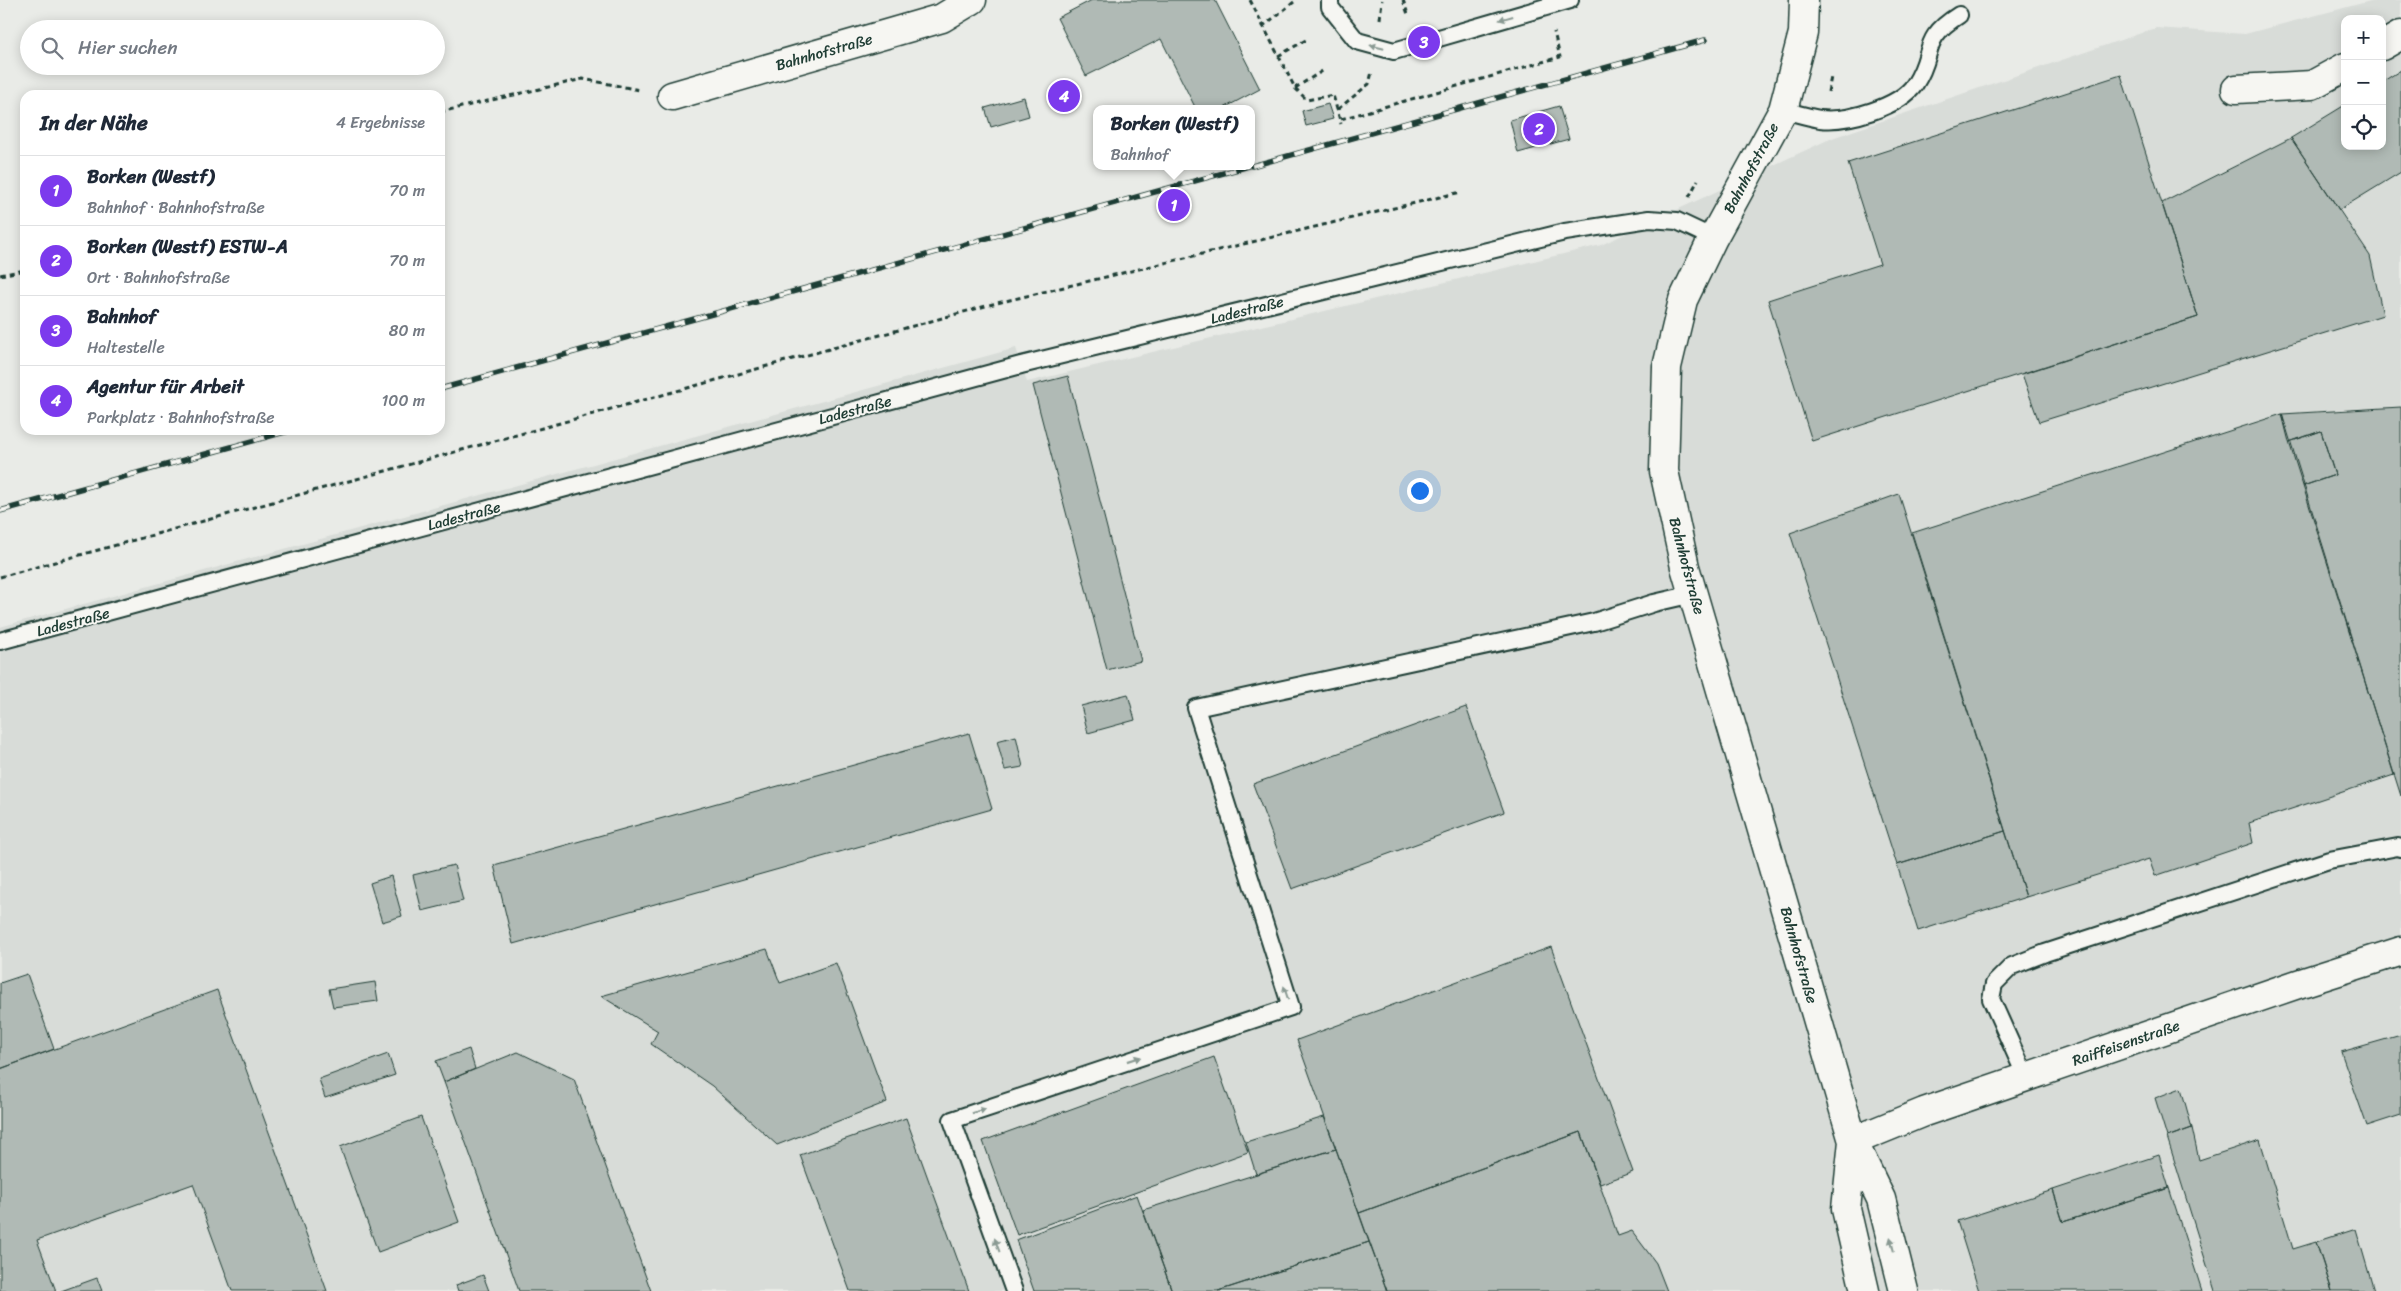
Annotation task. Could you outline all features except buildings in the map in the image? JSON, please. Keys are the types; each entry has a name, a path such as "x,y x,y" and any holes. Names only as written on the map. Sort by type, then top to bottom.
{"street":[{"name":"Bahnhofstraße","path":"672,96 942,18 972,0"},
{"name":"Bahnhofstraße","path":"1804,0 1803,33 1783,110 1713,238 1683,300 1667,367 1664,471 1693,594 1853,1141"},
{"path":"2386,44 2401,35"},
{"path":"2236,89 2312,85 2341,69"},
{"name":"Raiffeisenstraße","path":"1853,1141 1924,1112 2298,984 2401,951"},
{"path":"1853,1141 1846,1209 1865,1291"},
{"path":"1853,1141 1881,1198 1904,1291"}],"lane":[{"path":"1330,0 1330,7 1356,42 1394,51 1570,0"},
{"path":"1783,110 1822,119 1848,117 1893,104 1902,98 1915,84 1933,37 1944,24 1959,15"},
{"name":"Ladestraße","path":"0,641 1021,365 1564,232 1649,219 1677,221 1713,238"},
{"path":"1014,1291 952,1120 1291,1007 1196,708 1594,622 1654,603 1693,594"},
{"path":"2026,1077 1991,999 1994,984 2012,966 2045,953 2329,860 2401,848"}],"path":[{"path":"1250,0 1262,27 1296,88 1307,100 1333,95 1341,121 1560,57 1548,6"},
{"path":"1403,0 1409,17"},
{"path":"1262,27 1294,2"},
{"path":"1278,56 1306,40"},
{"path":"1296,88 1324,70"},
{"path":"445,111 583,79 672,96"},
{"path":"0,577 993,304 1461,192"},
{"path":"0,275 20,271"}],"shaded area":[{"path":"2374,0 2401,0 2401,1291 0,1291 0,627 1016,348 1027,382 1601,245 1832,138 2156,28 2245,34"}],"railway":[{"path":"1255,165 1705,40"},
{"path":"445,388 1234,170"},
{"path":"0,511 274,435"}],"place":[{"name":"Bahnhof","path":"1424,42"},
{"name":"Agentur für Arbeit","path":"1064,96"},
{"name":"Borken (Westf) ESTW-A","path":"1539,129"},
{"name":"Borken (Westf)","path":"1174,205"}]}
